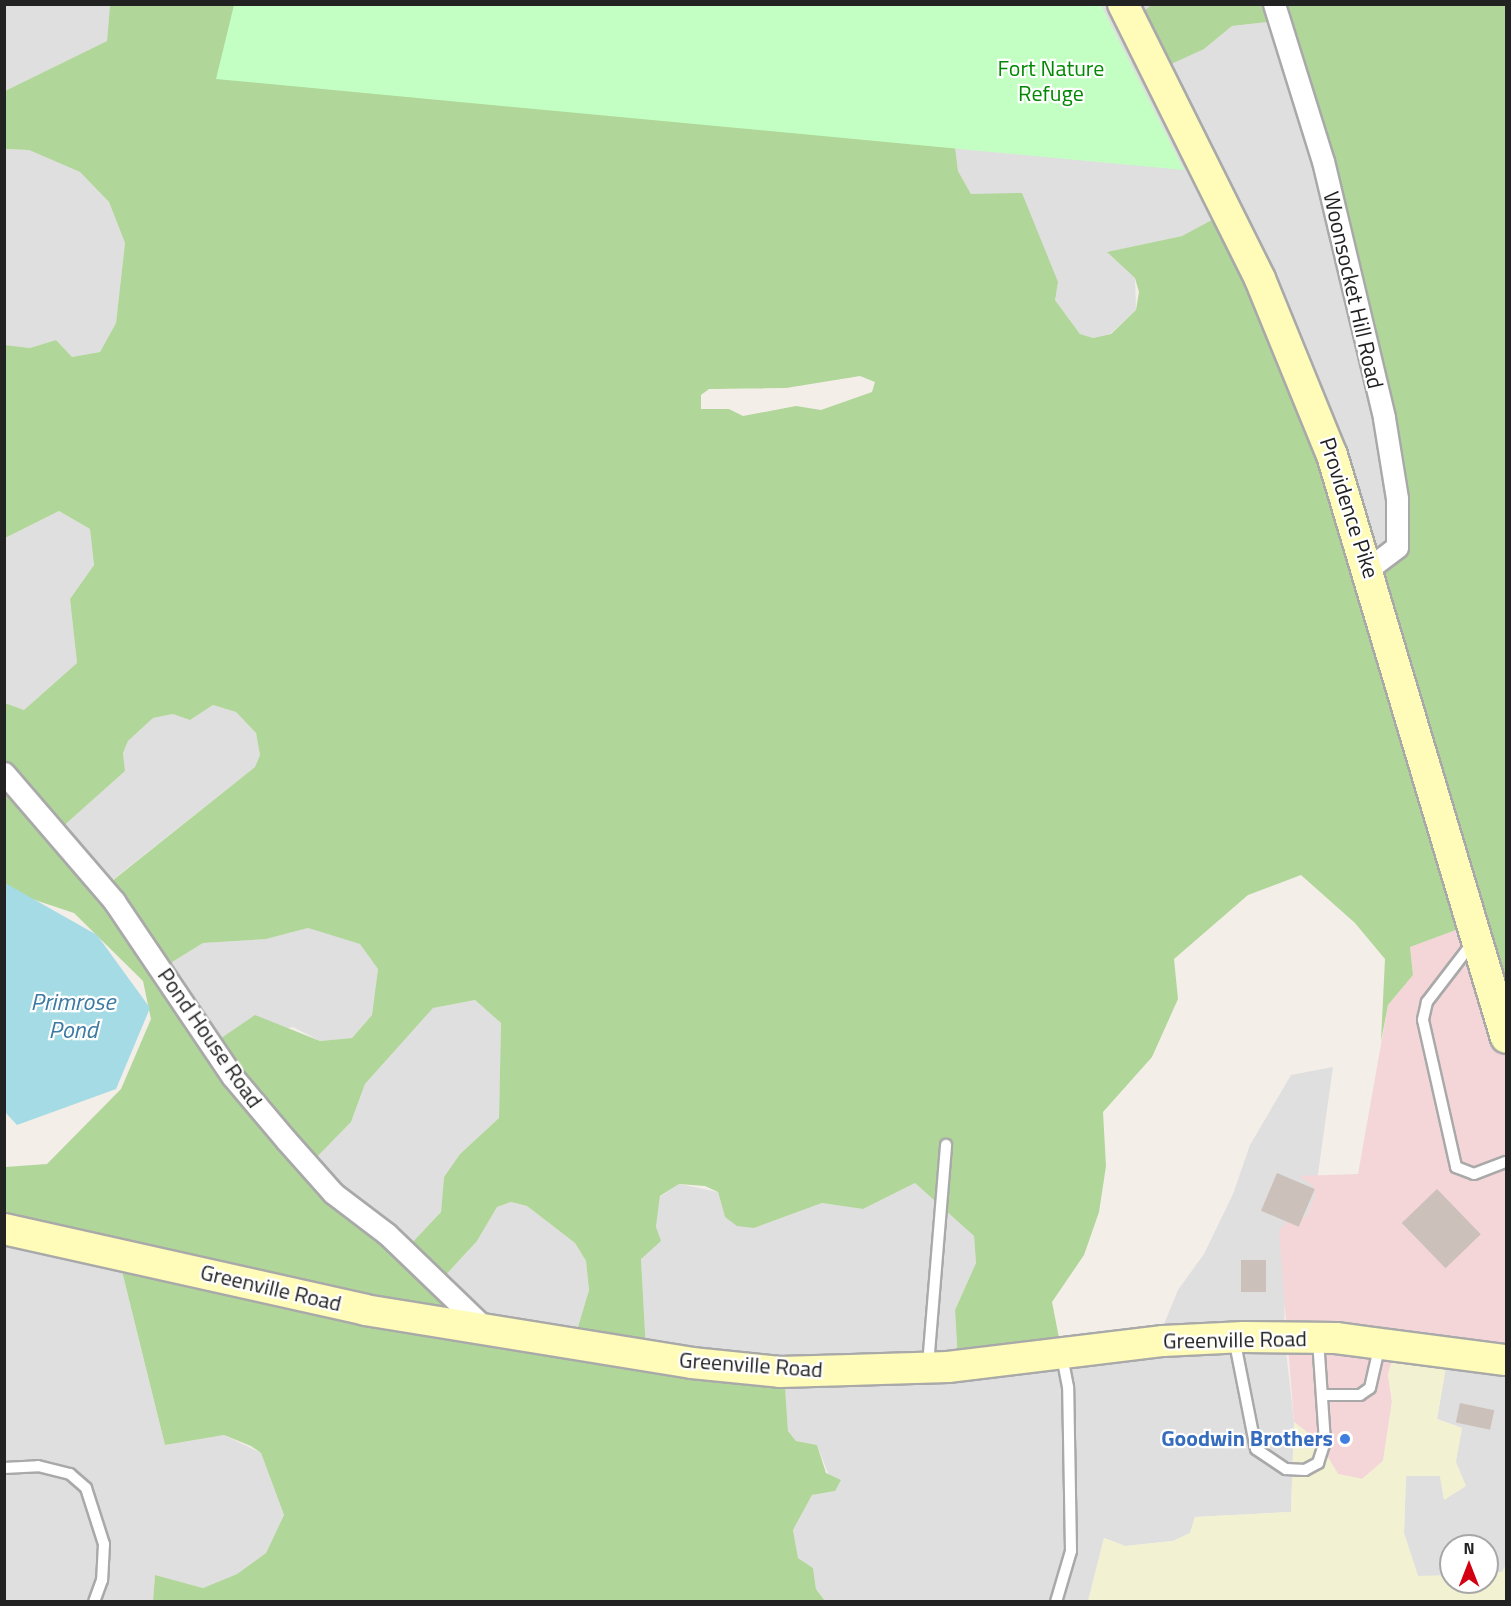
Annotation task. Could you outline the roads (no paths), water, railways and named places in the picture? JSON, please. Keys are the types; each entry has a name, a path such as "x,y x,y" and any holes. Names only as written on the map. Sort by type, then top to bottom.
{"main road":[{"name":"Providence Pike","path":"1123,4 1297,361 1369,568 1506,1038"},
{"name":"Greenville Road","path":"4,1229 365,1310 490,1332 780,1372 928,1368 1062,1352 1234,1338 1317,1338 1381,1343 1506,1360"}],"street":[{"name":"Woonsocket Hill Road","path":"1274,4 1323,161 1384,418 1397,498 1397,547 1369,568"},
{"name":"Pond House Road","path":"4,773 114,901 232,1076 286,1140 333,1193 387,1234 490,1332"}],"lane":[{"path":"1477,938 1427,1002 1423,1020 1456,1167 1474,1174 1506,1162"},
{"path":"928,1368 946,1145"},
{"path":"1234,1338 1256,1449 1264,1457 1286,1469 1318,1463 1325,1442 1317,1338"},
{"path":"1322,1395 1360,1395 1370,1388 1381,1343"},
{"path":"1056,1602 1071,1551 1068,1387 1062,1352"},
{"path":"4,1468 38,1466 70,1474 86,1488 104,1544 102,1580 94,1602"}],"water":[{"name":"Primrose Pond","path":"5,883 97,935 150,1008 116,1089 17,1125 5,1112"}],"place":[{"name":"Goodwin Brothers","path":"1345,1439"}],"park label":[{"name":"Fort Nature Refuge","path":"1051,80"}]}
